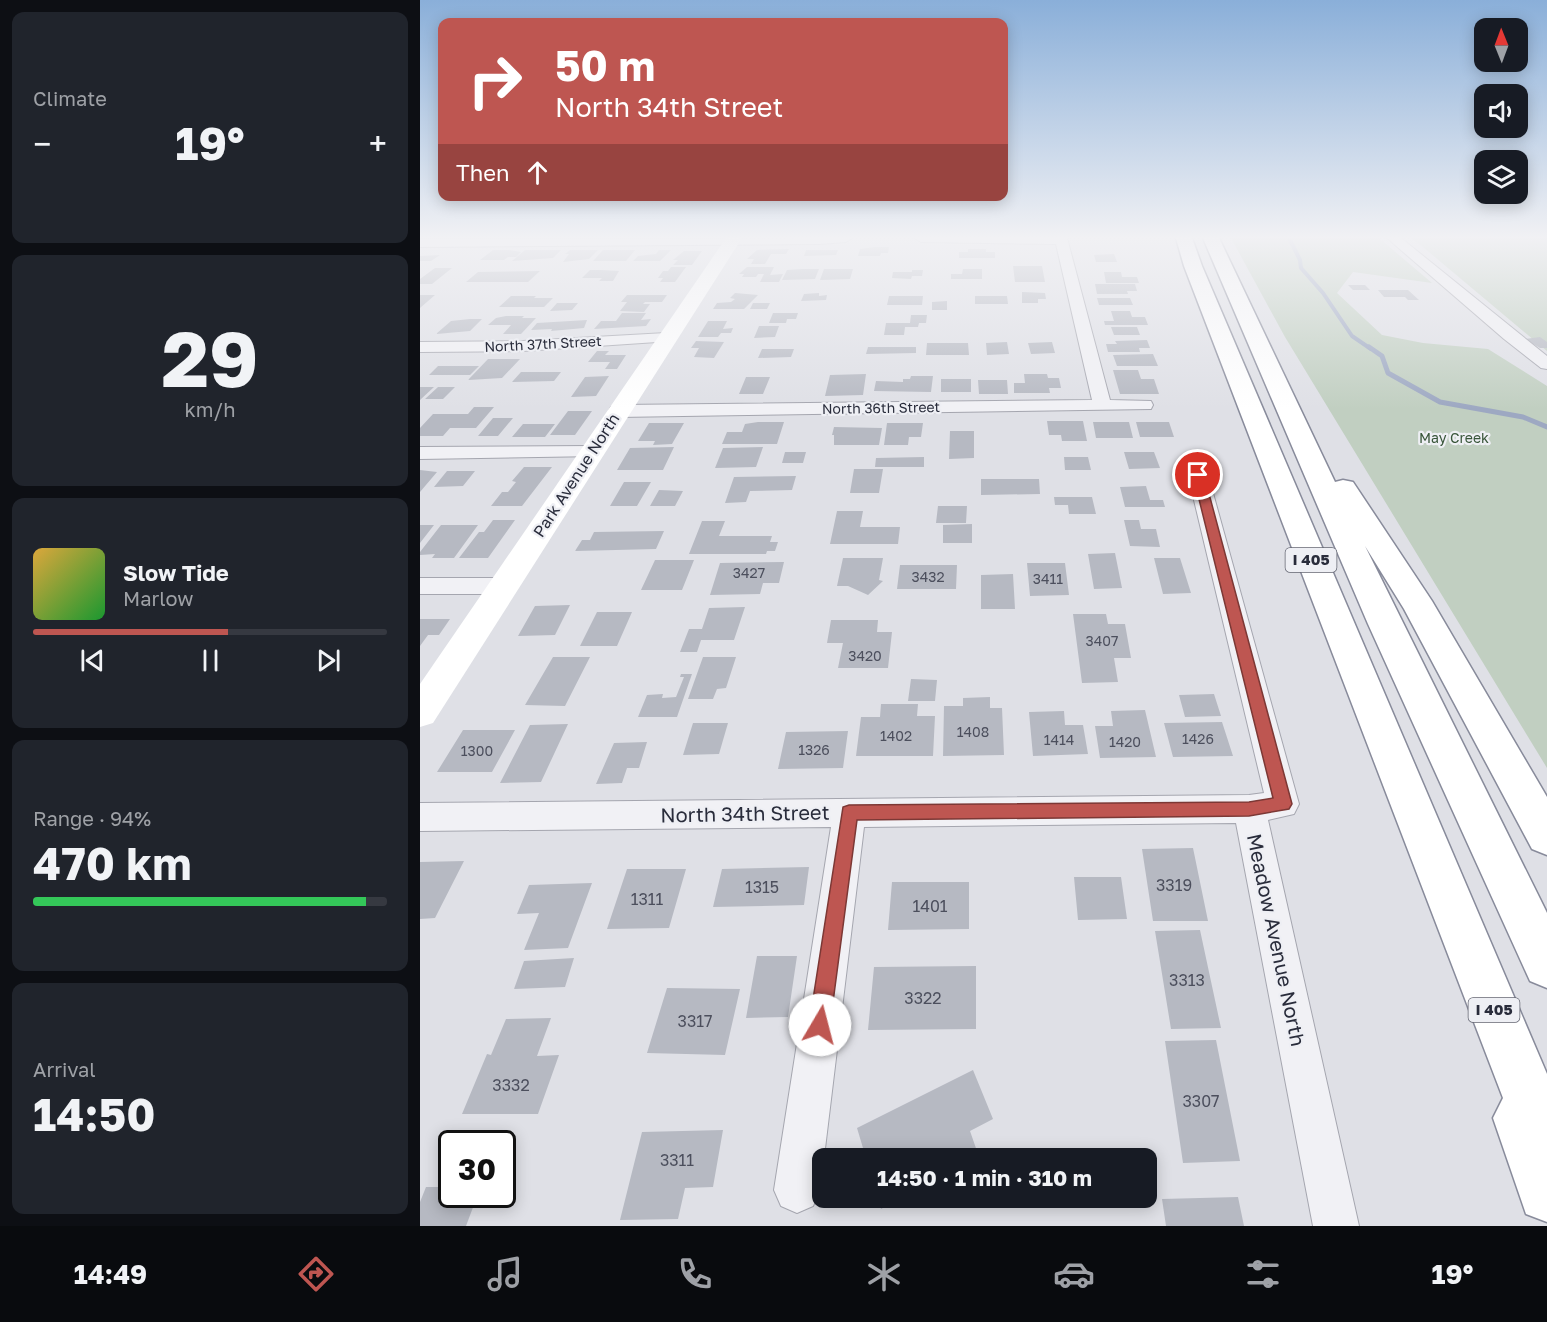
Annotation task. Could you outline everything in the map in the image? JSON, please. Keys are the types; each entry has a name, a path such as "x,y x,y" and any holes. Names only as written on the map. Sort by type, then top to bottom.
{"main road":[{"name":"Park Avenue North","path":"420,713 695,295"},
{"name":"I 405","path":"1205,295 1547,1140"},
{"name":"I 405","path":"1237,295 1385,624 1547,964"},
{"path":"1285,399 1420,609 1547,836"},
{"path":"1441,880 1547,1193"}],"street":[{"path":"1075,295 1102,405"},
{"path":"1462,295 1547,364"},
{"name":"North 37th Street","path":"420,347 523,346 666,338"},
{"name":"North 36th Street","path":"618,411 1144,405"},
{"path":"420,453 592,452"},
{"name":"Meadow Avenue North","path":"1198,475 1283,804 1249,809 1336,1226"},
{"path":"420,586 504,586"},
{"name":"North 34th Street","path":"420,817 1249,809"},
{"path":"797,1190 849,813"}],"green space":[{"name":"May Creek","path":"1262,295 1339,295 1382,335 1423,343 1488,349 1547,386 1547,768 1285,337"},
{"path":"1480,295 1547,295 1547,351"}],"building":[{"path":"420,295 435,295 420,308"},
{"path":"627,295 667,295 662,302 645,302 643,304 650,304 644,312 620,311 627,302 621,302"},
{"path":"733,295 758,295 744,309 713,309 717,303 731,302 735,299 730,298"},
{"path":"803,295 827,295 826,300 801,301"},
{"path":"1022,295 1045,295 1046,299 1038,299 1038,303 1022,303"},
{"path":"1382,295 1414,295 1419,300 1408,300 1405,297"},
{"path":"511,296 553,298 544,307 499,307"},
{"path":"889,296 923,296 922,305 887,305"},
{"path":"975,296 1007,296 1008,304 975,304"},
{"path":"1097,298 1130,298 1133,305 1099,305"},
{"path":"947,301 947,310 932,310 932,302"},
{"path":"557,303 578,303 572,310 550,311"},
{"path":"753,303 770,303 767,309 750,309"},
{"path":"1111,311 1130,311 1132,317 1145,317 1148,325 1105,325 1104,321 1114,321"},
{"path":"622,313 646,313 641,320 651,319 646,326 594,329 601,321 616,321"},
{"path":"773,313 798,313 796,319 787,319 786,323 769,323"},
{"path":"911,315 927,315 926,323 919,323 918,327 905,327 904,335 884,335 886,323 910,323"},
{"path":"506,316 536,318 521,334 503,334 511,325 488,325 496,318"},
{"path":"482,319 470,331 436,334 451,321"},
{"path":"587,320 584,328 531,330 537,323"},
{"path":"708,321 727,321 723,329 733,328 731,333 721,333 718,337 698,337"},
{"path":"759,326 779,326 775,337 754,338"},
{"path":"1111,327 1137,327 1140,335 1114,335"},
{"path":"1540,337 1547,342 1547,348 1540,348 1525,339"},
{"path":"1147,340 1150,348 1139,348 1140,352 1108,352 1106,344 1117,344 1115,341"},
{"path":"696,341 724,342 714,358 694,357 699,348 691,348"},
{"path":"1007,342 1009,354 987,355 986,343"},
{"path":"1052,342 1055,353 1031,354 1028,343"},
{"path":"927,343 968,343 969,355 926,355"},
{"path":"868,347 916,347 916,353 866,354"},
{"path":"762,349 794,349 791,357 758,358"},
{"path":"597,351 609,351 605,355 626,355 617,369 605,369 610,362 588,362"},
{"path":"1153,354 1158,366 1117,366 1113,355"},
{"path":"488,359 520,359 502,378 468,380"},
{"path":"438,366 479,366 470,375 429,375"},
{"path":"1113,370 1138,370 1141,379 1154,379 1159,394 1120,394"},
{"path":"521,372 561,372 554,381 512,382"},
{"path":"866,374 863,395 825,396 830,375"},
{"path":"1024,374 1047,374 1048,378 1059,378 1061,388 1049,388 1050,393 1014,393 1014,383 1025,383"},
{"path":"609,376 596,396 571,397 585,377"},
{"path":"911,376 933,376 931,392 874,391 876,381 903,382 903,379 910,379"},
{"path":"746,377 770,377 763,394 739,394"},
{"path":"941,379 971,379 971,392 941,392"},
{"path":"978,380 1007,380 1008,394 979,394"},
{"path":"420,387 434,387 420,400"},
{"path":"438,387 455,387 443,399 425,399"},
{"path":"474,407 494,407 476,428 450,428 443,436 420,436 420,428 433,414 468,414"},
{"path":"568,411 592,411 575,435 550,435"},
{"path":"493,418 513,418 498,436 478,436"},
{"path":"1047,421 1083,421 1087,441 1062,441 1061,435 1049,435"},
{"path":"784,422 777,444 722,444 727,432 742,432 745,424"},
{"path":"1093,422 1129,422 1133,438 1096,438"},
{"path":"1136,422 1169,422 1174,437 1140,437"},
{"path":"649,423 684,423 672,444 653,445 655,441 638,441"},
{"path":"887,423 923,423 921,437 909,437 908,445 884,445"},
{"path":"523,424 555,424 545,437 512,437"},
{"path":"834,427 882,428 879,445 834,445 834,435 832,435"},
{"path":"950,431 974,431 974,458 949,459"},
{"path":"674,447 663,470 617,470 630,448"},
{"path":"763,447 756,467 715,468 723,448"},
{"path":"785,452 806,452 803,463 782,463"},
{"path":"1124,452 1154,452 1160,468 1129,469"},
{"path":"924,457 924,467 875,467 876,458"},
{"path":"1064,457 1088,457 1091,470 1065,470"},
{"path":"524,467 552,467 522,506 491,506 502,492 508,492 516,482 512,481"},
{"path":"854,469 883,469 879,493 850,493"},
{"path":"420,470 437,472 420,492"},
{"path":"447,471 475,471 463,486 434,487"},
{"path":"796,476 792,490 750,491 746,502 725,503 734,477"},
{"path":"981,479 1039,479 1040,494 981,495"},
{"path":"624,482 651,482 637,506 610,506"},
{"path":"1146,486 1150,500 1163,500 1165,507 1125,507 1120,487"},
{"path":"659,490 683,491 675,506 650,506"},
{"path":"1054,497 1092,497 1096,514 1069,514 1068,505 1055,505"},
{"path":"938,506 967,506 966,523 936,523"},
{"path":"837,511 863,511 860,527 900,527 898,544 830,544"},
{"path":"493,520 515,520 488,558 459,558 479,532 484,532"},
{"path":"1124,520 1139,520 1141,529 1156,529 1160,547 1130,546"},
{"path":"702,521 725,521 719,536 772,536 770,542 778,542 775,551 767,551 766,554 689,554"},
{"path":"972,524 972,543 943,543 943,525"},
{"path":"420,525 434,525 420,543"},
{"path":"441,525 478,525 454,558 432,558 435,554 420,555"},
{"path":"664,531 656,549 575,551 582,540 590,540 594,532"},
{"path":"1115,553 1122,588 1094,589 1088,554"},
{"path":"843,558 883,558 879,580 883,581 868,595 848,586 837,586"},
{"path":"1154,558 1180,558 1191,593 1163,594"},
{"path":"655,560 694,560 682,590 641,590"},
{"path":"784,562 779,583 763,583 760,594 710,595 720,563"},
{"path":"1027,563 1065,563 1069,595 1030,596"},
{"path":"900,565 957,565 956,589 897,589"},
{"path":"1013,574 1015,609 981,609 981,575"},
{"path":"570,605 555,635 518,636 535,606"},
{"path":"745,607 734,640 701,640 697,652 680,652 689,629 702,629 709,608"},
{"path":"597,612 632,612 617,646 580,646"},
{"path":"1073,614 1106,614 1108,624 1125,624 1131,658 1114,658 1118,682 1082,683"},
{"path":"420,619 450,619 439,635 428,635 420,646"},
{"path":"831,620 878,620 877,632 892,632 888,668 838,668 843,643 827,643"},
{"path":"553,657 590,657 565,706 525,705"},
{"path":"703,657 736,657 726,688 717,689 713,699 688,699"},
{"path":"681,674 692,674 677,717 638,717 647,695 663,694 662,698 676,697 684,677 680,677"},
{"path":"911,679 937,680 935,701 908,701"},
{"path":"1214,694 1221,716 1185,717 1179,695"},
{"path":"990,697 990,708 1002,708 1004,755 943,756 944,706 963,706 963,698"},
{"path":"881,704 918,704 917,716 935,716 933,756 856,756 861,717 880,717"},
{"path":"1145,710 1156,757 1100,758 1095,726 1113,726 1111,711"},
{"path":"1064,711 1065,725 1083,725 1088,754 1033,756 1029,712"},
{"path":"1222,722 1233,756 1173,757 1164,723"},
{"path":"693,723 728,723 719,754 683,755"},
{"path":"568,724 541,782 500,783 530,725"},
{"path":"463,730 515,730 492,772 437,772"},
{"path":"848,731 843,768 778,769 786,732"},
{"path":"647,742 639,768 627,768 622,783 596,784 614,743"},
{"path":"1193,848 1208,921 1153,921 1142,849"},
{"path":"464,861 435,918 420,919 420,862"},
{"path":"809,867 804,905 713,907 722,869"},
{"path":"627,869 686,869 669,928 607,929"},
{"path":"1074,877 1121,877 1127,919 1078,920"},
{"path":"892,882 969,882 969,929 888,930"},
{"path":"592,883 568,948 524,950 539,913 517,914 529,885"},
{"path":"1200,930 1221,1028 1171,1029 1155,931"},
{"path":"757,956 797,956 788,1017 746,1018"},
{"path":"574,958 565,987 514,989 524,961"},
{"path":"976,966 976,1029 868,1030 874,967"},
{"path":"667,988 740,989 725,1055 647,1053"},
{"path":"551,1018 537,1056 559,1055 538,1114 462,1114 487,1054 491,1055 506,1019"},
{"path":"1216,1040 1240,1161 1183,1163 1165,1041"},
{"path":"973,1070 993,1119 970,1131 976,1148 863,1148 857,1128"},
{"path":"723,1130 713,1187 685,1188 678,1219 620,1220 642,1132"},
{"path":"426,1187 438,1187 438,1208 473,1208 466,1226 420,1226 420,1202"},
{"path":"1238,1197 1244,1226 1166,1226 1162,1199"}],"waterway":[{"name":"May Creek","path":"1324,295 1352,336 1371,349"},
{"name":"May Creek","path":"1369,347 1382,356 1388,373 1440,402 1523,417 1547,427"}],"route":[{"path":"820,1025 849,813 1249,809 1283,804 1198,475"}]}
